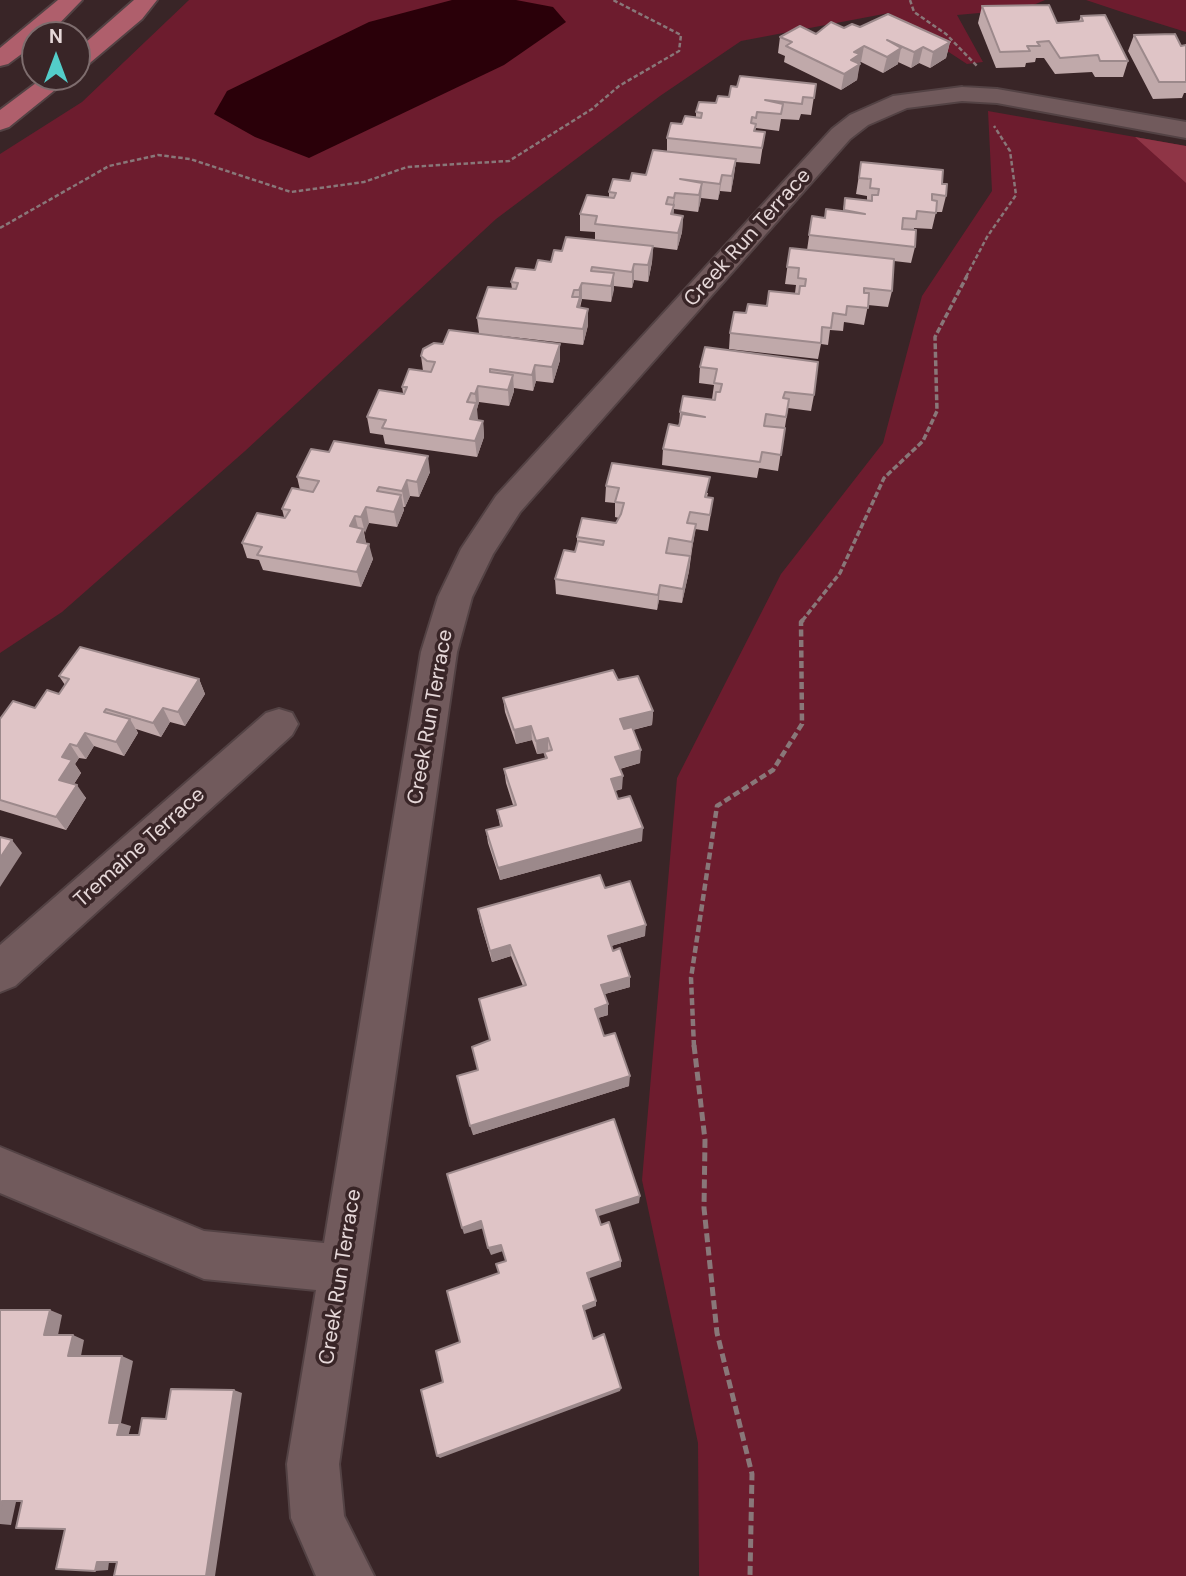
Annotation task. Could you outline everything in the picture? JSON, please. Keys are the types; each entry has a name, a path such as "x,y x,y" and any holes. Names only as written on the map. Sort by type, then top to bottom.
{"main road":[{"path":"0,60 43,27 71,0"},
{"path":"91,50 134,14 146,0"},
{"path":"0,122 41,91"}],"street":[{"name":"Creek Run Terrace","path":"347,1576 339,1566 318,1518 313,1464 439,652 455,597 478,549 508,504 841,134 859,120 902,101 930,96 977,95 1186,130"},
{"name":"Tremaine Terrace","path":"0,972 279,724"},
{"path":"0,1170 204,1255 342,1268"}],"path":[{"path":"0,228 108,166 158,155 190,159 291,192 364,182 407,167 444,167 509,161 592,109 620,86 679,51 681,35 612,0"},
{"path":"750,1576 752,1474 717,1333 704,1208 705,1140 691,978 717,806 773,770 802,724 801,622 840,573 884,478 923,441 937,411 934,337 987,237 1016,195 1010,151 979,104 976,63 946,34 914,12 910,0"}],"shaded area":[{"path":"189,0 1045,0 1024,9 957,15 983,62 967,64 889,13 741,41 660,96 496,219 245,451 62,612 0,653 0,154 82,102"},
{"path":"452,0 516,0 553,7 566,22 504,65 309,158 255,137 214,114 227,91 369,22"},
{"path":"1086,0 1186,0 1186,32 1125,13"},
{"path":"988,111 1186,146 1186,1576 699,1576 698,1443 642,1180 677,778 781,574 883,443 922,296 992,191"},
{"path":"1135,137 1186,146 1186,183 1185,182"}],"building":[{"path":"1049,5 1057,23 1083,21 1081,16 1105,15 1128,61 1100,61 1098,55 1060,58 1049,41 1037,42 1040,46 1027,46 1030,51 1000,52 982,6"},
{"path":"888,14 950,42 933,52 923,47 914,52 887,40 901,48 887,57 864,46 854,52 860,54 851,60 860,64 844,74 786,46 792,42 780,37 800,26 816,34 831,22 844,28 852,24 860,27"},
{"path":"1175,34 1181,46 1186,45 1186,82 1159,82 1134,35"},
{"path":"740,76 816,84 814,98 803,97 802,104 765,100 783,104 781,114 757,112 756,118 752,117 751,123 756,124 754,131 765,132 762,148 667,138 671,123 682,124 685,116 701,118 702,113 696,112 699,102 716,103 718,96 729,97 731,86 737,87"},
{"path":"653,150 736,159 732,176 722,175 720,184 680,179 702,183 699,195 675,193 674,198 668,197 666,204 674,205 671,214 683,216 678,233 595,224 597,216 580,214 587,195 614,198 616,193 609,192 613,179 630,181 632,173 646,175"},
{"path":"861,162 943,170 942,184 947,184 946,196 932,194 932,200 937,201 936,213 917,211 916,219 903,218 902,229 916,230 915,247 809,235 812,216 825,218 826,209 865,214 844,210 845,198 872,201 872,195 878,195 879,189 870,188 871,179 859,178"},
{"path":"566,237 653,246 648,265 634,264 632,272 592,267 591,271 614,273 611,286 582,283 579,290 574,290 572,297 580,297 577,307 588,309 583,329 477,318 488,287 516,289 518,283 511,282 516,268 535,270 538,260 551,262 554,250 562,251"},
{"path":"790,248 894,259 892,291 864,288 864,293 869,293 868,308 847,306 846,315 833,313 831,328 822,327 821,343 730,333 734,312 746,313 748,304 767,306 769,291 799,294 800,286 805,286 806,279 798,278 799,268 787,267"},
{"path":"449,330 560,344 552,367 535,365 532,375 490,369 490,372 513,375 508,390 478,386 475,394 471,393 467,402 476,403 470,419 483,421 475,441 382,428 386,420 367,417 379,390 404,394 407,387 402,387 409,369 431,372 435,362 427,361 421,356 423,349 434,343 443,344"},
{"path":"705,347 818,362 814,395 785,392 783,398 789,399 786,417 766,414 764,426 785,428 781,455 762,452 760,462 663,449 669,424 679,426 682,414 705,417 680,412 683,396 715,400 716,392 720,392 722,384 714,383 717,369 700,367"},
{"path":"334,441 428,456 417,482 407,480 402,491 379,487 377,491 401,495 394,512 366,507 361,517 355,516 350,526 363,529 357,542 369,544 357,572 257,555 262,547 242,543 257,513 285,518 290,510 282,509 292,488 313,492 319,481 297,477 311,449 329,452"},
{"path":"612,463 710,477 705,497 713,498 710,515 690,512 687,523 696,524 692,542 669,538 666,553 690,556 683,589 660,585 658,595 555,579 564,550 575,552 578,541 603,545 604,541 577,537 582,518 616,523 621,514 624,503 615,502 619,488 606,486"},
{"path":"80,647 199,679 178,712 163,708 153,723 106,709 104,712 130,719 116,742 85,733 77,746 70,744 62,757 72,760 59,780 77,785 56,817 0,800 0,719 13,701 35,708 47,690 59,694 69,679 59,676"},
{"path":"613,670 618,680 638,676 653,711 620,719 624,729 632,727 641,750 615,757 623,776 611,779 618,799 630,796 643,828 498,868 486,830 502,826 497,810 516,805 504,769 547,758 544,752 552,750 548,738 536,741 531,726 514,730 503,698"},
{"path":"0,837 12,840 0,858"},
{"path":"600,875 605,888 630,881 646,925 608,936 613,951 620,948 630,977 601,985 608,1004 595,1009 604,1036 615,1033 630,1076 470,1126 457,1076 478,1070 472,1047 490,1040 479,999 526,985 510,945 490,951 478,909"},
{"path":"614,1119 640,1196 596,1210 601,1225 609,1222 621,1261 587,1273 596,1301 583,1306 593,1339 604,1334 621,1388 437,1456 421,1390 443,1382 436,1351 460,1342 447,1291 499,1273 496,1264 506,1261 501,1245 488,1248 481,1221 462,1228 447,1174"},
{"path":"0,1310 50,1310 44,1335 73,1335 68,1356 122,1356 109,1423 120,1423 117,1435 139,1435 142,1418 166,1419 171,1389 234,1390 206,1576 114,1576 117,1562 97,1562 95,1571 56,1569 65,1529 16,1528 22,1501 2,1501 0,1510"}]}
